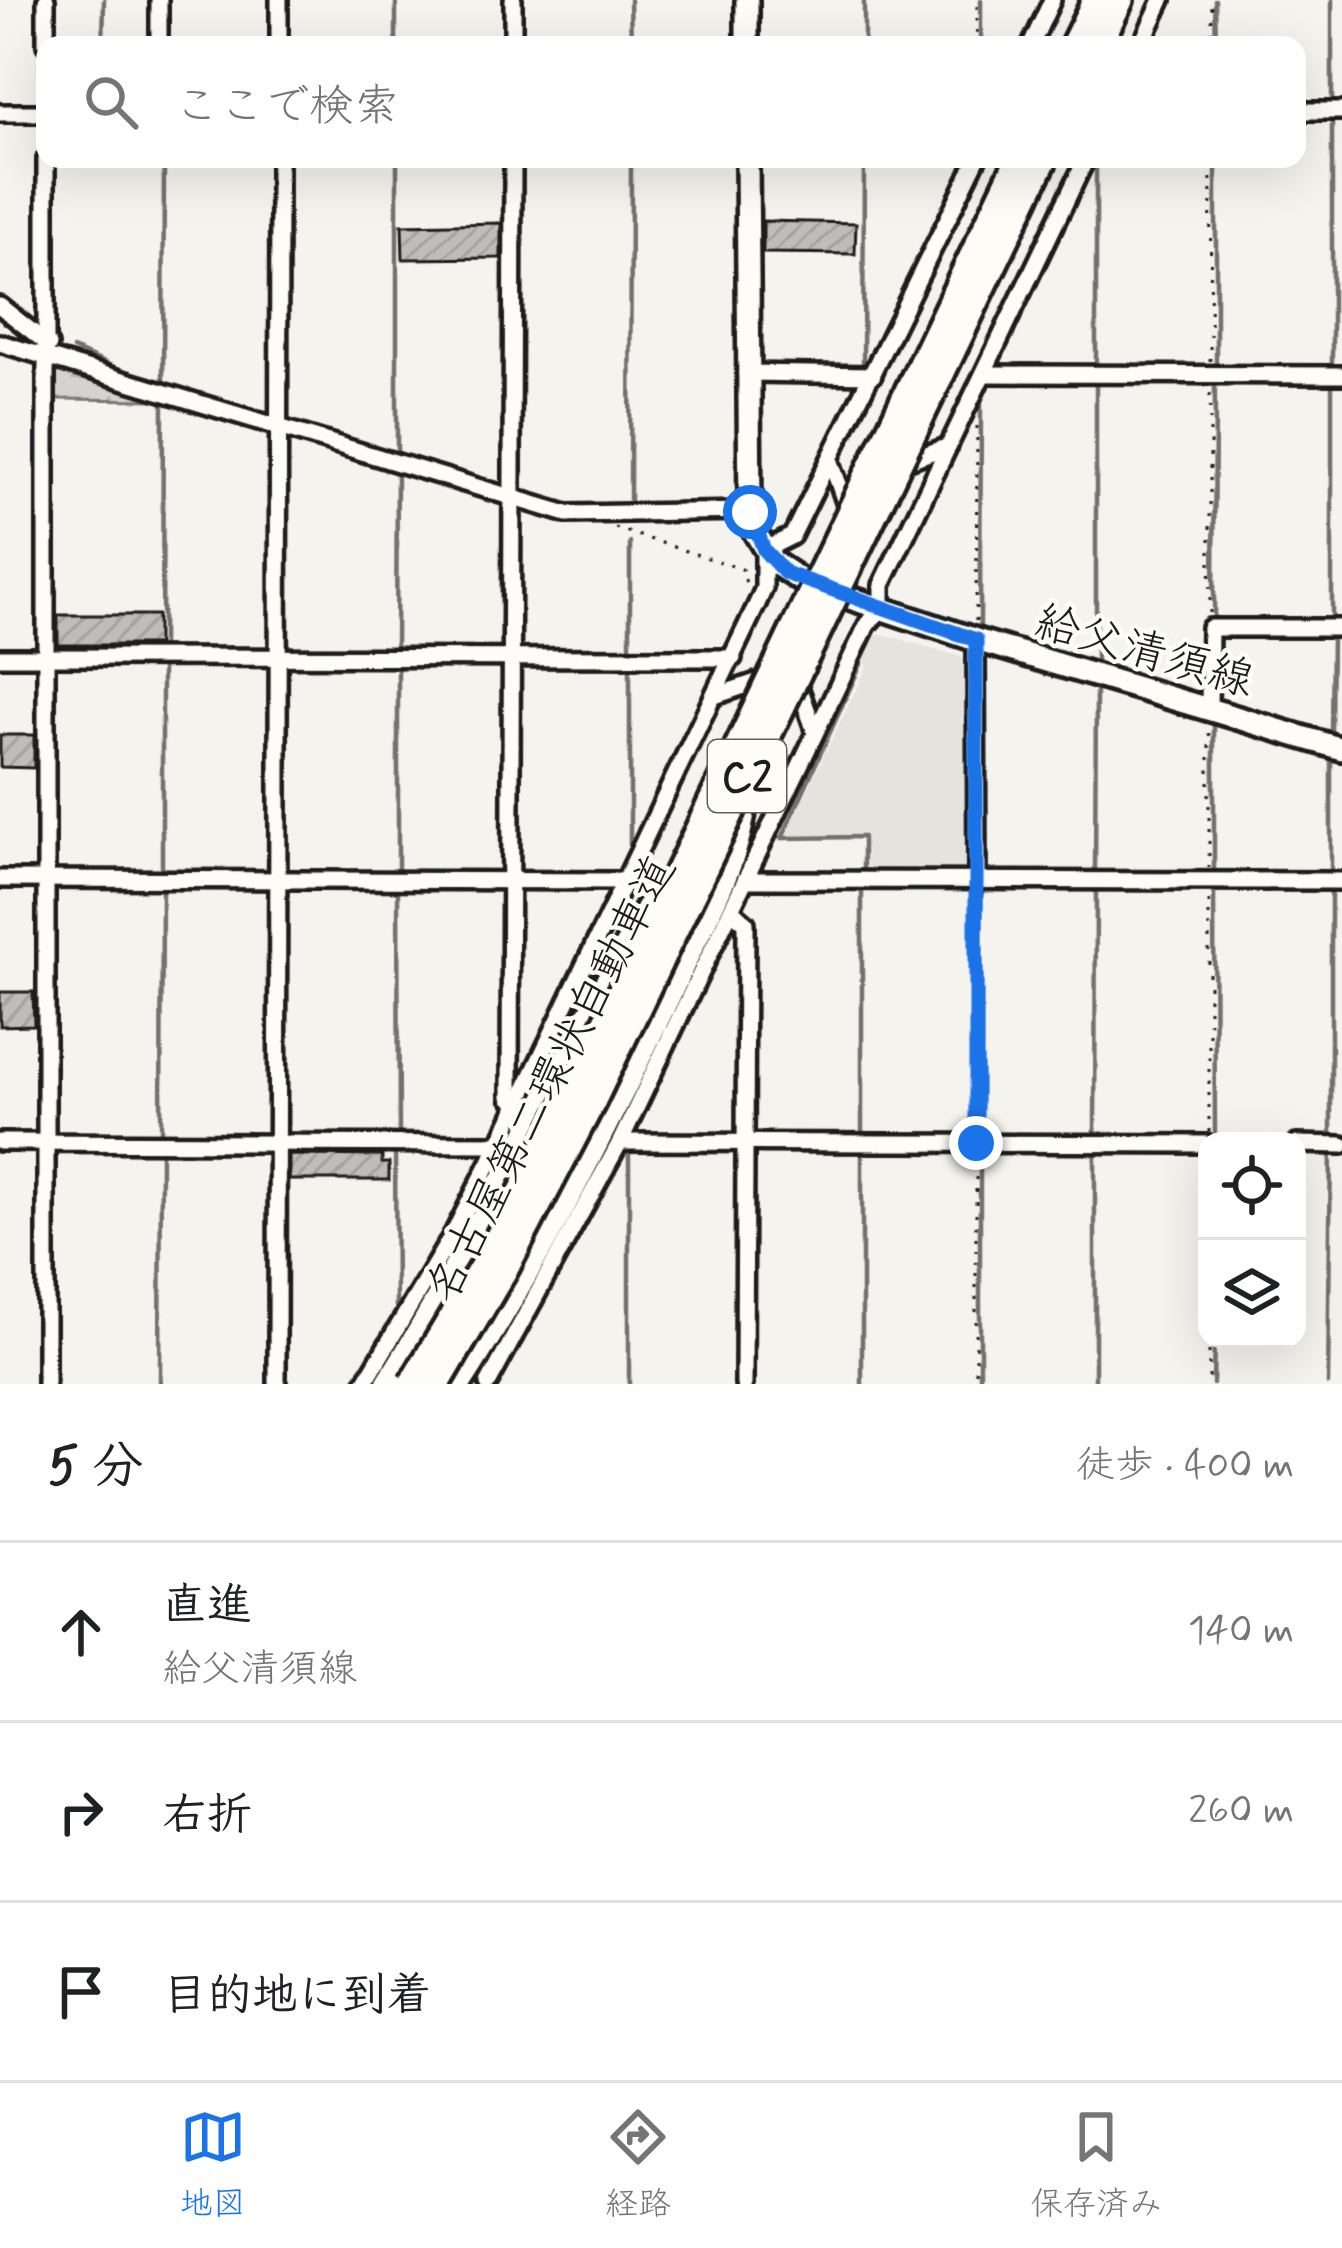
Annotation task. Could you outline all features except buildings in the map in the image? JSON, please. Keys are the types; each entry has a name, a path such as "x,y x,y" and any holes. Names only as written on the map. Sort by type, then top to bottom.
{"highway":[{"path":"1079,36 1097,0"},
{"path":"1101,36 1119,0"},
{"name":"名古屋第二環状自動車道","path":"413,1384 489,1258 565,1110 1016,168"},
{"name":"名古屋第二環状自動車道","path":"436,1384 506,1265 592,1100 1039,168"},
{"path":"458,1384 608,1142 722,876 737,833 743,792 739,725"},
{"path":"390,1384 511,1175 595,1005 656,898"}],"main road":[{"path":"747,0 747,36"},
{"path":"747,168 750,512 764,550"},
{"name":"給父清須線","path":"764,550 785,573 805,583 976,640 1342,749"}],"street":[{"path":"46,0 46,36"},
{"path":"159,0 159,36"},
{"path":"279,0 279,36"},
{"path":"513,0 513,36"},
{"path":"1034,36 1052,0"},
{"path":"1145,36 1162,0"},
{"path":"1306,111 1342,111"},
{"path":"0,112 36,112"},
{"path":"46,168 46,1384"},
{"path":"277,1384 279,168"},
{"path":"512,168 510,1097 519,1104"},
{"path":"364,1384 454,1232 499,1144 715,696 764,588 764,550 792,536 972,168"},
{"path":"488,1384 567,1246 608,1142 731,910 867,625 882,608 882,585 1082,168"},
{"path":"0,306 45,350"},
{"path":"0,343 45,350 92,371 567,514 750,512"},
{"path":"746,373 873,375"},
{"path":"981,382 1342,375"},
{"path":"856,479 949,446"},
{"path":"831,462 845,502"},
{"path":"1209,708 1210,628 1342,628"},
{"path":"780,635 815,732"},
{"path":"976,640 977,883"},
{"path":"0,657 733,658"},
{"path":"715,696 759,681"},
{"path":"0,878 625,880"},
{"path":"745,880 1342,881"},
{"path":"731,910 746,923 744,1384"},
{"path":"0,1142 499,1144"},
{"path":"608,1142 1198,1143"},
{"path":"1306,1144 1342,1144"}],"path":[{"path":"977,0 977,36"},
{"path":"1211,0 1211,36"},
{"path":"1210,628 1211,168"},
{"path":"976,640 981,382"},
{"path":"594,514 609,526 742,568 749,599 757,604"},
{"path":"1208,1132 1209,708"},
{"path":"976,1384 977,883"},
{"path":"1209,1348 1209,1384"}],"shaded area":[{"path":"875,635 972,660 972,878 867,878 866,835 785,836 868,665 862,661"}],"green space":[{"path":"56,365 159,400 55,399"}],"waterway":[{"path":"103,36 104,0"},
{"path":"396,0 396,36"},
{"path":"630,0 631,36"},
{"path":"864,0 864,36"},
{"path":"981,0 981,36"},
{"path":"1135,36 1153,0"},
{"path":"1215,0 1216,36"},
{"path":"1332,0 1332,106"},
{"path":"1332,118 1332,370"},
{"path":"163,385 164,168"},
{"path":"397,168 397,456"},
{"path":"630,502 631,168"},
{"path":"863,370 864,168"},
{"path":"1018,283 1073,168"},
{"path":"1096,168 1096,370"},
{"path":"1216,168 1216,370"},
{"path":"73,349 135,376"},
{"path":"1096,378 1096,664"},
{"path":"1332,379 1332,624"},
{"path":"1214,622 1215,380"},
{"path":"162,652 163,400"},
{"path":"980,625 981,403"},
{"path":"396,652 397,470"},
{"path":"516,490 565,504 622,505"},
{"path":"630,543 630,650"},
{"path":"1331,733 1332,632"},
{"path":"1034,644 1050,649"},
{"path":"1059,651 1098,663"},
{"path":"398,662 398,873"},
{"path":"162,663 162,874"},
{"path":"630,664 630,844"},
{"path":"861,664 782,838 863,837 863,878"},
{"path":"1107,665 1170,684"},
{"path":"1178,687 1204,695"},
{"path":"1095,878 1096,689"},
{"path":"1225,701 1342,737"},
{"path":"1214,725 1214,878"},
{"path":"1331,760 1331,878"},
{"path":"491,1175 643,863"},
{"path":"161,1137 162,885"},
{"path":"398,885 399,1136"},
{"path":"862,887 862,1139"},
{"path":"1095,1139 1096,887"},
{"path":"1214,887 1215,1132"},
{"path":"1331,888 1331,1140"},
{"path":"980,1139 981,889"},
{"path":"629,1149 629,1384"},
{"path":"160,1384 161,1150"},
{"path":"395,1150 396,1307"},
{"path":"862,1150 862,1384"},
{"path":"980,1150 980,1384"},
{"path":"1095,1150 1095,1384"},
{"path":"1328,1384 1331,1150"},
{"path":"408,1328 449,1254"},
{"path":"373,1384 396,1348"},
{"path":"1213,1384 1214,1348"}],"route":[{"path":"750,512 764,550 785,573 976,640 976,1143"}]}
